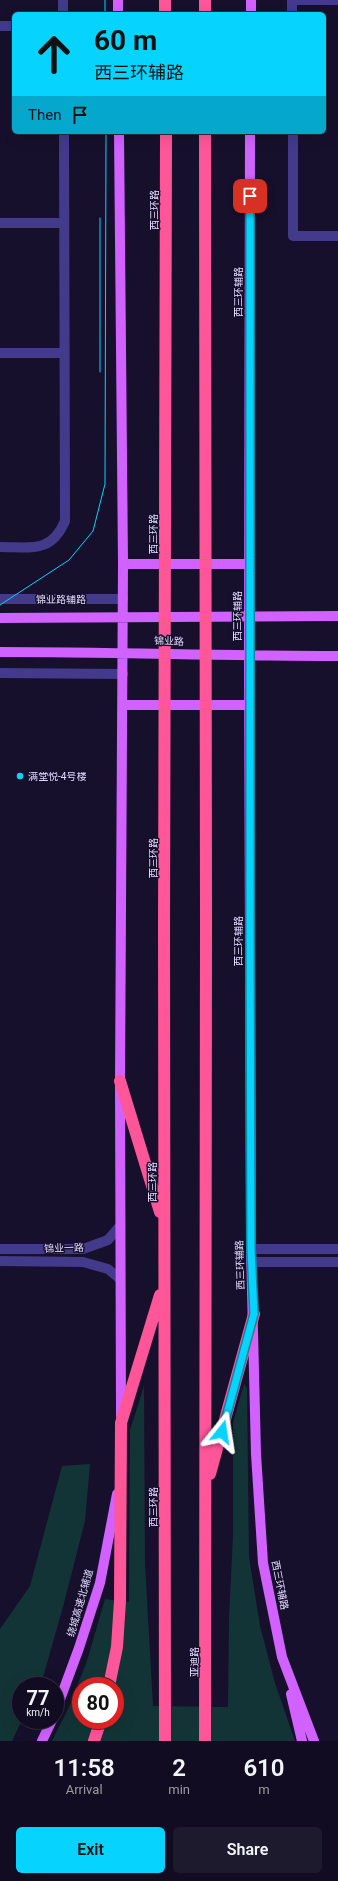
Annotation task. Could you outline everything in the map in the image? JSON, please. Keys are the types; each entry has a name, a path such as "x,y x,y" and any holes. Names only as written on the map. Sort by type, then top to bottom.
{"highway":[{"path":"165,0 165,12"},
{"path":"205,0 205,12"},
{"name":"西三环路","path":"165,1741 164,927 166,134"},
{"path":"205,134 206,1491"},
{"path":"120,1081 164,1224"},
{"path":"111,1677 117,1647 120,1601 121,1423 164,1283"},
{"path":"206,1491 254,1314"},
{"name":"亚迪路","path":"205,1741 206,1491"},
{"path":"94,1741 98,1729"}],"main road":[{"path":"118,0 118,12"},
{"path":"251,0 251,12"},
{"path":"119,134 123,564 120,1081 121,1423"},
{"name":"西三环辅路","path":"250,134 249,705 251,1262 254,1314 256,1454 263,1562 282,1657 314,1741"},
{"path":"123,564 250,564"},
{"path":"0,618 338,616"},
{"name":"锦业路","path":"0,652 123,652 249,656 338,656"},
{"path":"122,705 249,705"},
{"name":"绕城高速北辅道","path":"64,1690 80,1648 100,1583 121,1472"},
{"path":"282,1657 302,1741"},
{"path":"42,1741 48,1729"}],"street":[{"path":"63,0 63,12"},
{"path":"292,12 292,0 338,0"},
{"path":"0,26 12,26"},
{"path":"0,547 36,547 50,543 60,532 65,521 64,134"},
{"path":"293,134 293,236 338,236"},
{"path":"0,223 64,223"},
{"path":"0,353 64,353"},
{"name":"锦业路辅路","path":"0,599 123,599"},
{"path":"0,673 123,674"},
{"name":"锦业一路","path":"0,1249 83,1249 108,1240 120,1226"},
{"path":"251,1249 338,1249"},
{"name":"锦业一路","path":"0,1261 83,1262 108,1269 120,1279"},
{"path":"251,1262 338,1262"}],"green space":[{"path":"244,1384 247,1388 249,1557 260,1626 275,1683 295,1741 52,1741 58,1729 64,1729 64,1717 72,1699 72,1729 124,1729 124,1677 81,1677 87,1661 105,1599 129,1602 130,1430 144,1386 145,1564 153,1706 228,1707 229,1619 233,1536 233,1423"},
{"path":"90,1464 85,1521 44,1674 42,1677 12,1677 12,1729 18,1729 12,1741 0,1741 0,1629 30,1586 62,1466"}],"tram line":[{"path":"105,0 105,12"},
{"path":"0,605 69,560 93,531 105,484 106,134"},
{"path":"100,218 100,372"}],"place":[{"name":"满堂悦-4号楼","path":"20,776"}],"route":[{"path":"222,1432 254,1314 251,1249 249,656 250,196"}]}
